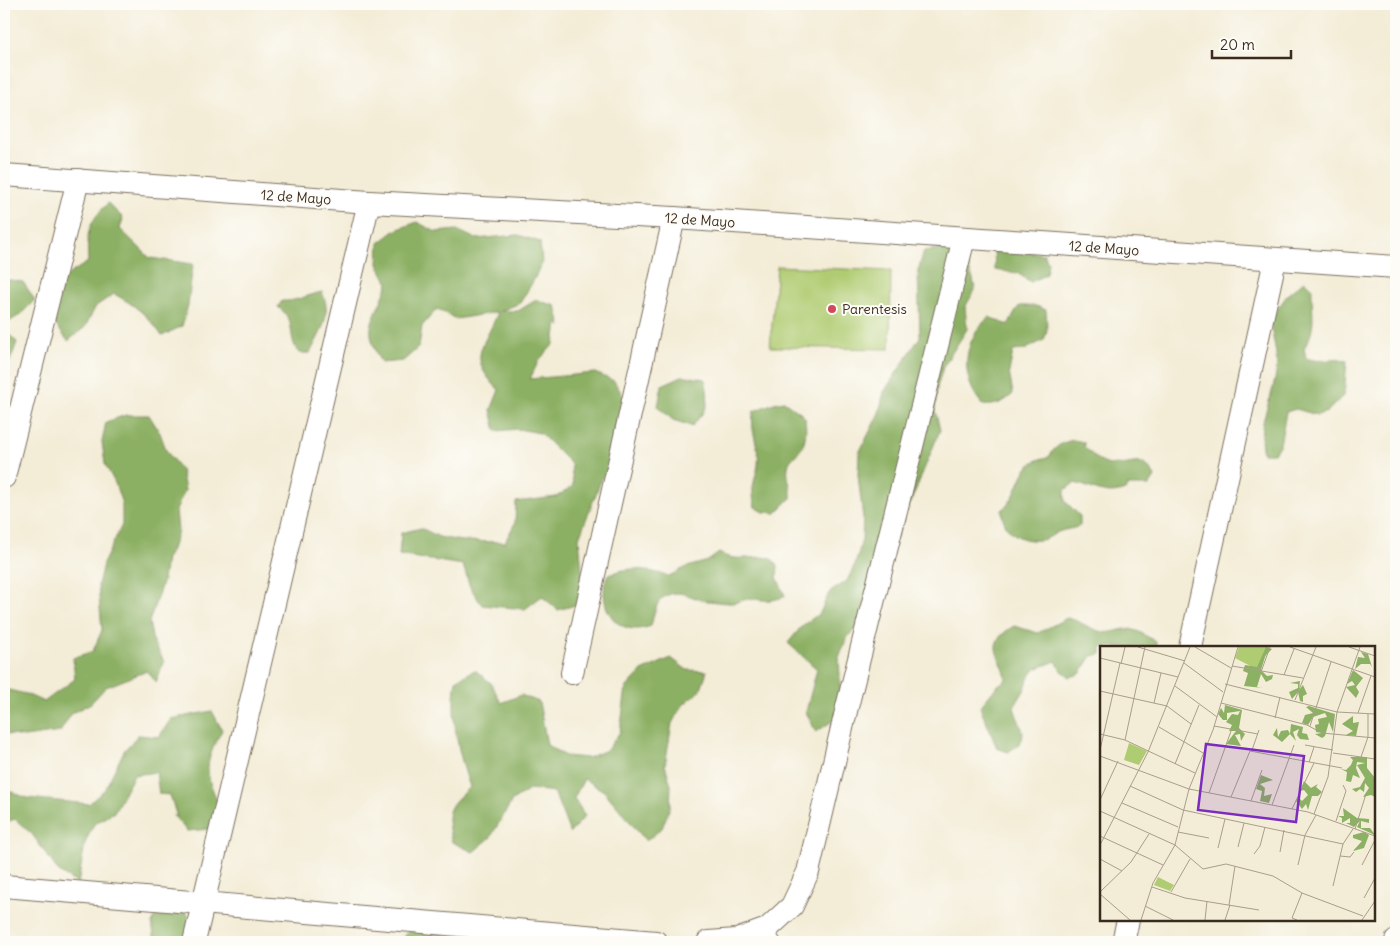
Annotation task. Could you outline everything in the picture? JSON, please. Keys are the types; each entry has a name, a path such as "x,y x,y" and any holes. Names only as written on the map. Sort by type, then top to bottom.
{"street":[{"name":"12 de Mayo","path":"4,175 369,202 674,218 1396,267"},
{"path":"4,477 78,180"},
{"path":"194,942 369,202"},
{"path":"572,673 674,218"},
{"path":"708,942 737,941 771,936 792,906 808,872 846,707 964,238"},
{"path":"1190,646 1275,260"},
{"path":"4,886 203,903 500,936 656,942"},
{"path":"1123,942 1128,921"}],"green space":[{"path":"108,203 123,218 120,229 150,258 193,264 188,305 182,326 162,336 141,312 129,302 114,294 96,306 85,327 68,341 55,324 54,289 69,274 88,262 89,230 95,217"},
{"path":"417,222 436,232 457,230 476,239 518,235 540,242 542,264 532,283 520,303 501,311 518,311 536,300 556,306 561,326 557,323 554,344 539,360 530,379 595,373 614,381 625,399 615,429 615,460 602,478 579,538 583,582 579,604 558,610 542,596 525,609 482,605 470,587 463,565 399,555 401,533 421,528 439,537 461,541 505,542 515,523 516,502 556,497 573,486 571,464 540,433 518,429 496,431 491,410 499,390 483,369 480,360 483,344 498,312 456,319 437,309 422,326 419,347 403,361 381,363 375,349 371,330 372,322 388,283 378,264 379,243 396,230"},
{"path":"946,248 965,259 975,290 965,307 967,329 943,367 937,387 935,410 940,430 862,622 847,638 839,657 841,701 834,720 816,732 806,712 817,669 788,643 802,626 820,613 829,593 847,581 856,562 862,540 863,518 858,475 859,453 879,413 884,392 920,337 918,271 924,251"},
{"path":"994,249 1044,254 1048,263 1046,274 1031,282 1017,273 995,270"},
{"name":"Parentesis","path":"777,266 891,271 890,349 770,347"},
{"path":"4,279 23,282 35,300 20,315 4,325"},
{"path":"1304,281 1312,287 1313,312 1311,333 1304,348 1306,358 1311,360 1347,361 1344,395 1327,412 1317,415 1296,409 1286,412 1280,444 1274,453 1263,453 1261,443 1263,423 1277,367 1270,320 1288,294"},
{"path":"322,292 326,308 324,324 310,353 299,353 293,341 288,318 278,307 282,301"},
{"path":"1019,306 1036,306 1046,310 1047,330 1044,340 1024,350 1013,351 1009,372 1013,394 999,403 983,405 975,394 967,372 969,348 973,337 989,317 1008,325"},
{"path":"4,330 17,342 9,364 4,364"},
{"path":"682,376 705,379 707,405 692,426 673,420 658,407 662,385"},
{"path":"784,401 800,413 798,410 805,418 805,437 803,445 789,464 788,475 791,498 776,513 764,512 755,507 754,500 753,489 758,465 758,452 753,432 754,411"},
{"path":"126,415 149,415 160,433 167,452 181,470 185,490 176,510 178,531 171,552 166,558 163,580 149,622 153,642 164,661 156,682 147,671 106,687 91,703 72,713 60,732 24,737 5,734 4,689 26,694 44,702 75,679 73,658 93,651 102,630 98,585 103,564 122,525 122,504 115,483 105,464 102,442 106,422"},
{"path":"1073,440 1084,442 1084,447 1102,462 1110,465 1141,463 1150,469 1155,477 1149,486 1127,486 1127,489 1113,493 1106,493 1074,483 1065,490 1065,501 1080,516 1080,526 1058,532 1043,540 1019,537 1005,524 1002,510 1014,495 1025,471 1030,465 1038,460 1049,457 1059,446"},
{"path":"719,553 732,558 771,558 778,566 777,577 785,596 772,600 749,599 732,603 707,601 677,593 671,594 659,601 651,626 639,629 628,628 619,624 612,618 607,609 604,599 604,588 607,576 623,570 638,569 669,576 687,567 708,561"},
{"path":"1067,618 1103,632 1135,630 1156,642 1156,646 1100,646 1100,654 1092,656 1080,674 1070,677 1061,670 1056,661 1035,669 1014,707 1023,737 1016,747 1008,752 997,748 980,707 997,686 1006,680 996,651 998,640 1014,626 1038,633"},
{"path":"671,658 687,670 707,671 700,691 684,704 672,723 665,765 671,785 670,807 662,828 646,841 604,791 584,779 574,798 585,816 570,833 554,792 531,789 512,801 490,838 473,852 452,842 448,824 449,811 456,800 470,787 456,734 454,694 456,680 475,670 491,683 501,703 521,695 539,702 547,745 565,756 588,758 607,750 620,732 626,688 642,671"},
{"path":"212,711 222,730 208,762 208,771 209,779 221,811 209,829 187,831 173,815 177,817 170,795 159,794 156,772 134,775 114,812 94,824 85,843 78,884 59,872 32,834 15,819 4,823 4,789 27,798 89,804 105,789 124,751 138,735 159,737 171,719"},
{"path":"164,903 183,910 198,927 193,942 155,942 152,923"},
{"path":"409,931 444,934 452,940 484,937 489,942 403,942 405,934"}],"place":[{"name":"Parentesis","path":"832,309"}]}
